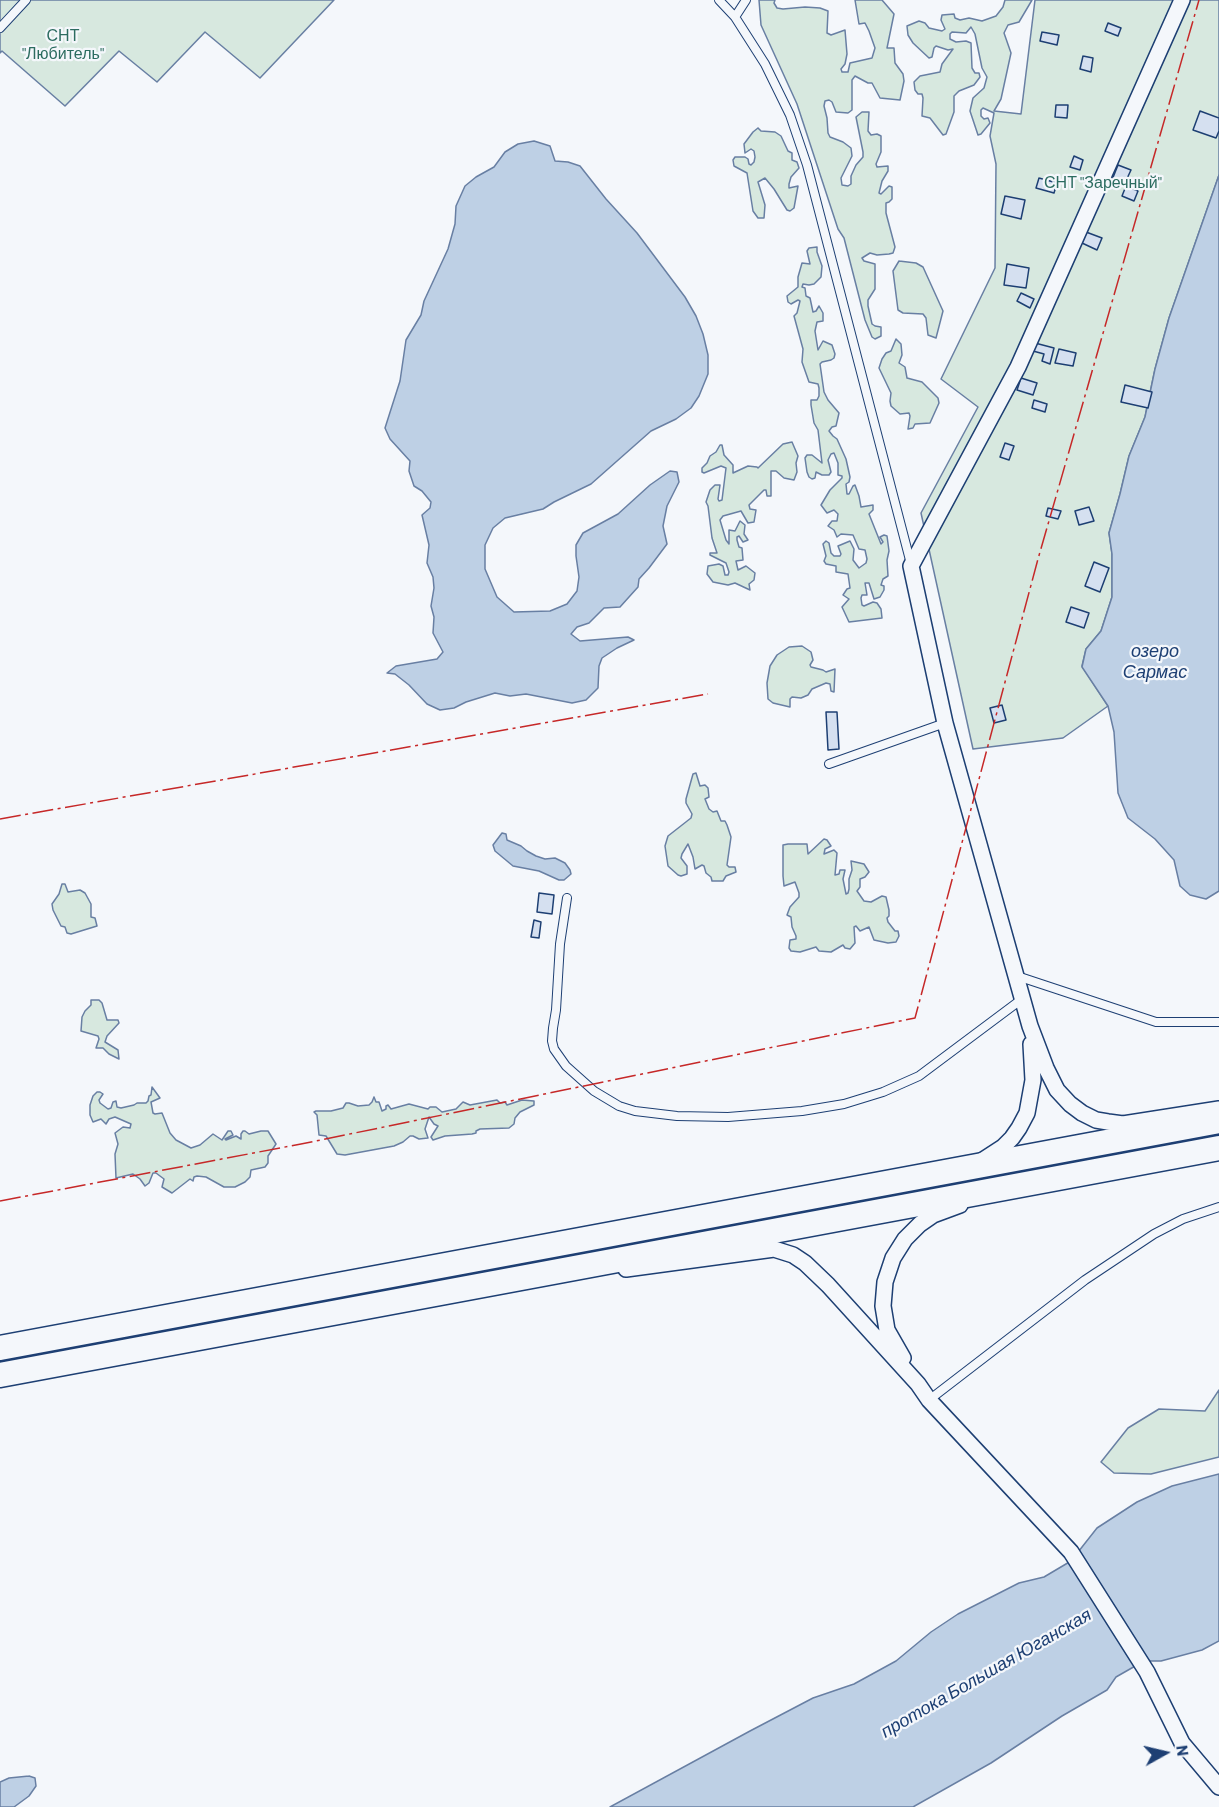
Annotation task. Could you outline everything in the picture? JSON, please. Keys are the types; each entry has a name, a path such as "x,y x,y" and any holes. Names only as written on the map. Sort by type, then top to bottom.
{"highway":[{"path":"0,1348 1219,1121"},
{"path":"0,1375 1219,1148"}],"street":[{"path":"1182,0 1018,367 911,566 945,723 1015,976 1030,1026 1057,1090 1082,1113 1096,1120 1123,1124 1219,1109"},
{"path":"949,1172 982,1160 1008,1143 1028,1113 1033,1080 1030,1026"},
{"path":"1013,1185 933,1215 904,1239 893,1258 885,1282 883,1306 887,1330 929,1400 1071,1552 1147,1672 1182,1743 1219,1787"},
{"path":"460,1289 774,1249 793,1255 805,1263 918,1384"}],"lane":[{"path":"0,28 26,0"},
{"path":"719,0 735,17 765,64 790,115 807,165 911,566"},
{"path":"735,17 746,0"},
{"path":"829,764 945,723"},
{"path":"567,898 560,944 552,1041 554,1048 566,1066 594,1091 620,1106 635,1111 677,1116 728,1117 802,1111 844,1104 883,1092 919,1076 1022,999"},
{"path":"1015,976 1156,1022 1219,1022"},
{"path":"929,1400 1085,1280 1138,1244 1183,1219 1219,1207"}],"green space":[{"name":"СНТ \"Любитель\"","path":"0,0 334,0 260,78 205,32 157,82 119,51 65,106 2,51 0,53"},
{"path":"759,0 775,0 777,8 783,9 805,7 828,11 827,33 831,35 845,30 847,54 842,72 848,72 850,63 872,58 875,48 865,23 859,24 855,0 882,0 894,14 887,48 894,48 895,63 903,74 900,100 880,98 872,83 855,76 852,80 852,110 848,113 836,112 829,100 825,101 824,106 830,137 851,148 852,156 841,178 842,185 851,184 851,176 863,157 856,117 862,112 869,112 868,131 871,135 881,136 881,152 877,167 888,166 879,193 881,194 889,186 892,187 892,199 886,203 886,213 895,247 893,253 877,255 870,253 862,258 864,261 875,264 875,289 868,300 868,306 872,324 881,327 881,336 875,339 865,320 844,238 838,229 797,104 761,25"},
{"name":"СНТ \"Заречный\"","path":"1005,0 1032,0 1019,22 1008,25 1004,33 1011,53 1001,99 994,111 1021,114 1035,0 1219,0 1219,175 1169,318 1145,417 1129,456 1109,533 1112,554 1112,597 1101,631 1086,649 1082,666 1108,706 1063,738 973,749 921,513 978,407 941,379 995,268 996,164 990,136 994,113 983,108 981,110 981,116 984,119 988,118 990,123 978,135 970,111 973,98 984,88 987,77 982,68 975,34 971,27 966,33 952,32 950,39 956,42 971,43 972,68 975,73 979,73 980,77 974,85 959,91 954,96 954,112 946,134 943,135 930,118 922,116 923,98 922,94 918,94 915,90 914,82 920,76 940,72 942,64 953,49 948,50 936,46 932,57 929,58 913,43 908,35 907,26 919,21 925,23 929,28 942,31 945,29 941,20 942,15 954,14 955,18 960,20 969,18 982,21 996,16"},
{"path":"758,128 761,131 775,132 781,136 788,151 792,153 792,160 797,162 799,168 791,177 789,184 789,188 798,186 794,208 790,211 765,178 758,182 765,205 764,218 758,218 753,211 747,173 734,166 733,160 735,157 745,157 749,164 754,162 754,151 751,149 745,153 744,144"},
{"path":"817,247 822,266 821,277 814,284 803,284 802,287 805,288 806,296 810,298 813,312 819,306 823,313 823,321 817,322 815,331 818,350 823,341 832,345 835,354 831,360 820,364 824,392 839,413 836,426 829,431 837,439 846,459 850,477 846,484 847,494 855,485 861,507 873,505 873,510 869,514 881,544 883,542 880,537 887,536 888,576 883,579 881,585 884,586 884,590 880,597 874,599 869,583 865,583 867,595 862,595 861,598 864,606 873,602 877,603 881,609 882,618 849,622 842,607 849,599 843,595 850,588 848,574 836,572 836,566 826,564 824,561 826,556 823,544 826,541 829,543 831,553 834,556 840,556 838,546 850,541 854,549 853,560 859,568 866,563 867,559 865,550 859,549 853,535 841,534 837,537 834,530 828,526 832,521 837,521 838,514 834,510 827,513 821,505 830,490 842,478 838,475 838,463 834,453 828,460 831,472 829,475 816,472 815,478 812,479 807,472 805,458 807,455 812,455 822,463 818,430 814,423 811,405 811,400 817,400 819,396 819,388 818,384 809,382 802,362 803,349 794,316 800,301 791,304 787,296 798,287 802,263 810,264 807,251 809,248"},
{"path":"899,261 916,263 923,267 943,311 936,338 928,335 926,318 923,314 903,313 898,310 893,271"},
{"path":"896,339 901,344 902,355 899,363 905,367 907,378 922,382 938,398 939,403 930,423 915,424 913,428 908,429 909,413 900,414 891,406 891,393 879,368 882,359 886,353 891,351"},
{"path":"792,442 798,456 794,480 784,478 776,471 771,471 771,496 767,496 764,490 749,505 750,509 756,510 754,522 748,523 741,511 723,516 720,520 729,544 729,530 735,531 740,521 745,525 744,534 748,540 743,542 739,536 737,537 739,547 742,548 743,560 736,561 738,570 746,566 755,573 754,580 749,584 750,590 735,583 728,585 713,582 707,574 708,566 719,564 723,566 725,575 729,572 726,563 710,555 710,553 717,553 706,502 710,490 715,485 720,485 718,499 722,500 726,468 721,466 704,473 702,468 720,445 722,445 724,455 733,465 733,473 748,466 758,468 783,444"},
{"path":"802,646 811,652 813,660 811,667 826,672 835,669 834,692 831,691 830,684 826,683 812,689 808,695 801,698 792,697 790,707 773,703 768,699 767,683 770,666 777,655 789,647"},
{"path":"696,773 700,786 705,785 708,788 709,797 705,799 709,809 713,812 717,811 721,821 725,821 731,837 727,865 735,867 736,872 726,876 723,881 712,881 702,865 695,869 688,844 681,858 687,866 687,874 678,875 668,866 665,846 668,836 691,818 692,814 686,799 693,774"},
{"path":"824,839 831,846 825,849 824,854 834,850 837,853 835,875 839,874 840,870 845,870 843,879 846,894 852,870 851,861 864,864 869,872 860,879 860,887 857,891 864,901 871,902 882,896 886,897 889,910 888,922 895,931 898,931 899,936 896,942 874,940 869,927 860,931 856,926 854,927 855,943 850,949 843,945 831,952 819,951 816,947 800,952 791,951 790,940 796,939 796,936 791,917 787,915 790,907 799,897 799,893 795,882 784,886 783,845 807,844 808,854"},
{"path":"62,884 65,884 68,892 80,890 85,893 91,904 91,917 95,918 97,926 71,934 61,926 52,904"},
{"path":"91,1000 99,1000 102,1003 107,1020 118,1020 119,1023 107,1036 105,1042 118,1050 119,1059 103,1048 96,1048 98,1036 81,1031 82,1017 91,1005"},
{"path":"152,1087 160,1098 151,1102 153,1113 162,1113 170,1133 176,1140 191,1148 200,1145 213,1134 222,1140 228,1131 231,1131 233,1135 226,1140 236,1136 241,1139 243,1131 249,1134 268,1131 276,1144 268,1156 268,1163 265,1167 251,1170 250,1177 235,1187 224,1187 206,1177 197,1176 193,1181 190,1179 172,1193 162,1187 164,1179 156,1173 153,1173 149,1183 145,1186 133,1174 116,1178 115,1154 118,1144 115,1133 123,1127 130,1128 131,1124 115,1117 109,1119 106,1124 101,1119 93,1122 90,1105 93,1096 100,1092 103,1094 99,1100 100,1103 108,1109 116,1101 117,1107 121,1108 146,1103 151,1095"},
{"path":"374,1097 376,1102 379,1102 382,1111 388,1105 391,1109 409,1104 428,1109 436,1107 442,1112 456,1109 463,1102 470,1105 497,1100 507,1105 522,1100 534,1101 534,1105 520,1112 514,1124 509,1128 480,1129 472,1134 445,1136 433,1140 431,1137 438,1126 429,1117 425,1129 428,1138 419,1139 410,1136 394,1146 345,1155 337,1154 326,1136 319,1135 317,1115 314,1112 343,1108 346,1103 358,1106 369,1105"},
{"path":"1219,1390 1219,1457 1151,1474 1114,1473 1101,1462 1128,1428 1159,1409 1205,1411"}],"water":[{"path":"534,141 550,146 555,161 580,166 637,233 685,297 703,334 708,355 708,374 691,408 676,419 651,431 591,484 543,509 505,518 493,528 485,545 485,569 497,597 514,612 550,611 567,604 577,591 579,577 576,545 583,533 618,514 650,485 670,471 677,472 679,482 667,506 663,526 667,544 639,579 638,587 620,607 604,608 589,623 577,627 571,634 580,641 628,637 634,640 602,658 599,666 598,688 586,700 572,703 526,694 510,696 495,693 454,708 440,710 427,704 395,674 387,673 396,666 437,659 443,652 433,633 434,617 431,606 433,577 427,563 429,545 422,515 430,508 431,502 422,491 414,486 409,471 410,461 390,439 385,428 400,381 406,340 421,315 424,301 448,249 455,224 456,206 465,186 494,167 505,152 518,144"},
{"name":"озеро Сармас","path":"1219,175 1219,891 1206,899 1190,895 1180,886 1174,860 1155,839 1128,818 1118,793 1114,732 1108,706 1082,667 1086,649 1101,631 1112,597 1112,554 1109,533 1129,456 1145,417 1169,318"},
{"path":"502,833 506,834 507,840 536,856 545,859 555,858 565,863 571,874 564,880 559,880 539,871 513,866 495,851 493,845"},
{"name":"протока Большая Юганская","path":"1219,1474 1219,1641 1202,1650 1161,1661 1144,1661 1116,1677 1107,1690 1062,1716 991,1763 913,1807 610,1807 813,1698 854,1684 896,1661 931,1632 958,1614 1019,1583 1044,1577 1071,1561 1097,1528 1137,1502 1172,1486"},
{"path":"29,1776 35,1778 36,1786 29,1796 14,1807 0,1807 0,1782 9,1778"}],"building":[{"path":"1108,23 1121,28 1118,36 1105,31"},
{"path":"1042,32 1059,35 1057,45 1040,41"},
{"path":"1083,56 1093,58 1091,72 1080,69"},
{"path":"1056,105 1068,105 1067,118 1055,117"},
{"path":"1200,111 1219,118 1219,131 1216,138 1193,130"},
{"path":"1074,156 1083,160 1080,170 1070,167"},
{"path":"1118,165 1131,170 1124,185 1112,180"},
{"path":"1039,178 1057,183 1054,193 1036,188"},
{"path":"1126,186 1138,191 1134,201 1122,196"},
{"path":"1005,196 1025,200 1021,219 1001,214"},
{"path":"1086,232 1102,238 1097,250 1082,243"},
{"path":"1007,264 1029,268 1026,288 1004,285"},
{"path":"1021,293 1034,299 1030,308 1017,301"},
{"path":"1035,343 1054,348 1050,364 1042,361 1044,354 1033,351"},
{"path":"1059,349 1076,353 1073,366 1055,363"},
{"path":"1021,378 1037,383 1033,395 1017,390"},
{"path":"1125,385 1152,392 1148,408 1121,402"},
{"path":"1034,400 1047,404 1045,412 1032,408"},
{"path":"1005,443 1014,446 1009,460 1000,457"},
{"path":"1089,507 1094,521 1079,525 1075,511"},
{"path":"1048,508 1061,511 1058,519 1046,516"},
{"path":"1094,562 1109,568 1100,592 1085,586"},
{"path":"1071,607 1089,613 1084,628 1066,622"},
{"path":"1002,705 1006,720 994,723 990,708"},
{"path":"826,712 837,712 839,749 828,750"},
{"path":"539,893 554,895 552,914 537,912"},
{"path":"534,920 541,922 539,938 531,937"}],"power":[{"path":"0,1201 301,1144 915,1018 1038,559 1199,0"},
{"path":"0,819 708,694"}]}
